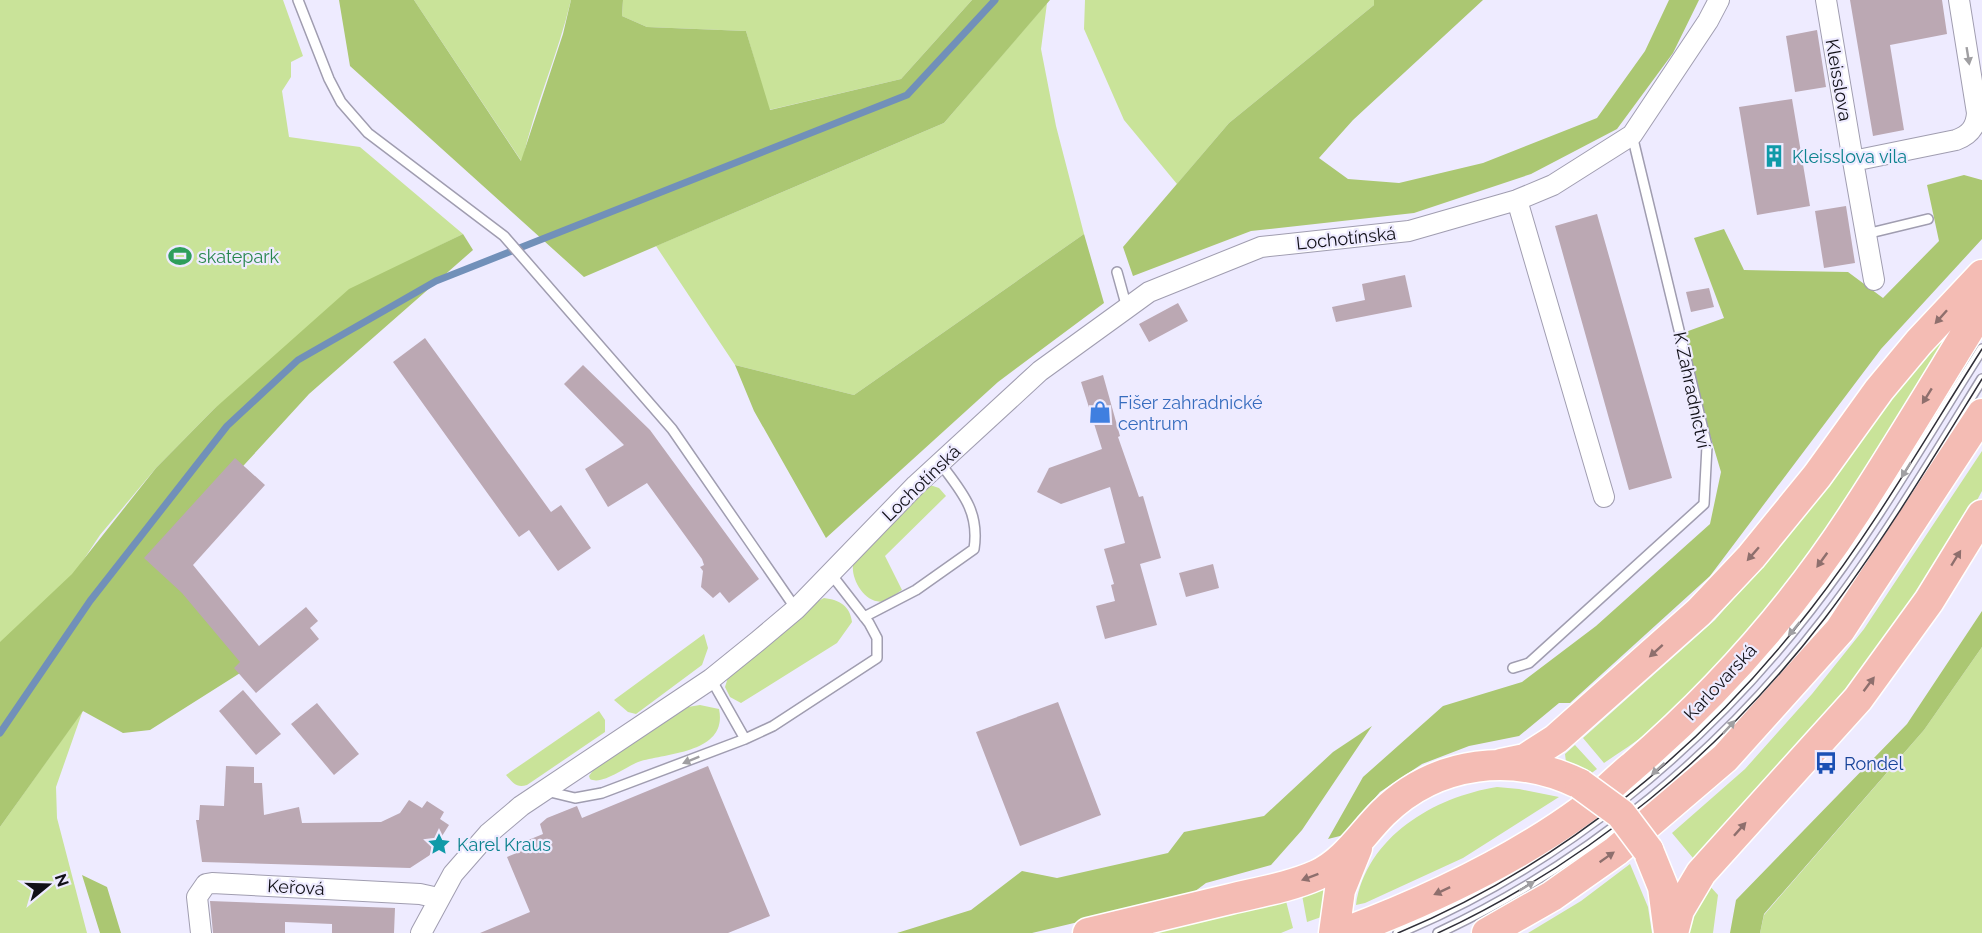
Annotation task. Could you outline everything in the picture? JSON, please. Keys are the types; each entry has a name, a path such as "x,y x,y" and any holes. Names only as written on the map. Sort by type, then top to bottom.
{"main road":[{"path":"1088,933 1305,879 1336,864 1392,804 1432,779 1464,768 1525,759 1556,739 1699,612 1751,557 1817,476 1886,382 1982,275"},
{"name":"Karlovarská","path":"1338,926 1390,915 1462,882 1527,845 1584,809 1685,721 1743,660 1793,600 1841,532 1982,308"},
{"path":"1487,933 1552,896 1616,851 1725,758 1840,630 1982,414"},
{"path":"1671,933 1679,910 1698,879 1858,699 1929,601 1982,515"},
{"path":"1501,764 1541,768 1580,784 1621,814 1648,850 1663,887 1671,933"},
{"path":"1338,926 1347,866 1370,828"}],"street":[{"name":"Lochotínská","path":"421,933 453,874 488,834 544,790 711,679 796,609 940,463 1040,370 1149,292 1261,247 1409,231 1517,200 1553,185 1632,135 1708,21 1719,0"},
{"name":"Kleisslova","path":"1826,0 1874,280"},
{"path":"1853,161 1963,138 1974,127 1979,113 1959,0"},
{"path":"1517,200 1604,496"},
{"name":"Keřová","path":"201,933 197,897 206,884 212,883 420,894 438,898"}],"lane":[{"path":"298,0 329,79 341,102 368,133 504,236 672,429 796,609"},
{"name":"K Zahradnictví","path":"1513,669 1529,663 1704,504 1707,446 1632,135"},
{"path":"1866,234 1928,219"},
{"path":"1117,272 1127,308"},
{"name":"Karlovarská","path":"1398,933 1456,907 1555,849 1637,788 1700,731 1758,673 1810,610 1871,525 1982,349"},
{"name":"Karlovarská","path":"1438,933 1504,900 1558,867 1631,815 1714,744 1824,619 1886,533 1982,379"},
{"path":"864,617 916,590 974,549 977,530 965,497 940,463"},
{"path":"544,790 575,798 602,793 745,739 773,726 877,658 877,638 831,574"},
{"path":"711,679 745,739"}],"green space":[{"path":"0,0 283,0 303,56 291,62 291,77 282,91 289,137 360,147 463,234 405,263 214,409 156,468 100,535 0,685"},
{"path":"339,0 414,0 521,161 563,34 571,0 623,0 622,16 647,27 746,31 770,110 901,79 972,0 1050,0 944,123 584,277 350,66"},
{"path":"414,0 571,0 522,162"},
{"path":"623,0 972,0 901,79 769,110 746,31 647,27 622,16"},
{"path":"1085,0 1374,0 1374,5 1229,123 1177,184 1124,120 1084,29"},
{"path":"1374,0 1483,0 1353,120 1319,158 1348,179 1399,183 1483,163 1597,118 1645,51 1669,0 1699,0 1673,53 1617,129 1531,174 1414,213 1251,231 1133,276 1123,247 1229,123 1374,5"},
{"path":"1047,3 1041,49 1056,126 1084,234 854,395 735,365 656,246 944,123"},
{"path":"1964,175 1982,180 1982,239 1881,349 1710,576 1570,703 1559,703 1519,736 1469,746 1422,764 1380,792 1344,835 1328,839 1363,777 1443,706 1522,682 1596,626 1710,524 1721,472 1680,334 1724,318 1694,238 1724,229 1744,270 1848,272 1883,298 1939,241 1927,185"},
{"path":"463,234 473,250 309,394 157,560 248,668 150,730 123,733 83,711 0,827 0,642 72,574 156,468 214,409 349,289"},
{"path":"1084,234 1104,303 998,382 826,538 754,411 735,365 854,395"},
{"path":"1951,327 1950,337 1871,462 1787,583 1707,677 1672,713 1604,763 1583,738 1715,620 1791,533 1888,401"},
{"path":"1982,451 1982,491 1959,534 1867,668 1747,803 1693,858 1672,833 1745,769 1812,694 1864,629"},
{"path":"930,485 939,488 946,496 885,556 902,590 885,601 872,600 857,584 853,565 924,487"},
{"path":"824,598 835,600 843,605 851,616 852,622 837,643 741,703 730,697 725,687 729,674 814,603"},
{"path":"1982,611 1982,647 1924,730 1764,914 1760,933 1730,933 1736,900 1907,724"},
{"path":"704,634 708,648 702,665 636,714 628,712 614,700"},
{"path":"1982,647 1982,933 1760,933 1764,915 1924,730"},
{"path":"700,705 719,709 719,723 715,734 706,742 681,752 635,763 601,780 590,779 589,776 594,769 688,707"},
{"path":"83,710 56,787 57,818 87,933 0,933 0,827"},
{"path":"599,711 605,720 605,732 527,785 517,785 506,775"},
{"path":"1372,726 1302,830 1271,865 1206,883 1194,892 1175,899 1032,933 897,933 971,910 1022,871 1057,878 1168,853 1184,832 1264,816 1333,752"},
{"path":"1575,745 1597,769 1589,775 1566,762 1565,754"},
{"path":"1497,787 1559,797 1463,858 1356,905 1362,881 1373,859 1388,840 1407,824 1450,800"},
{"path":"1630,864 1648,907 1652,933 1528,933 1581,901"},
{"path":"82,875 107,887 121,933 100,933"},
{"path":"1709,885 1718,895 1713,933 1685,933 1687,924"},
{"path":"1326,891 1327,915 1307,922 1302,895"},
{"path":"1286,901 1293,928 1281,933 1142,933"}],"building":[{"path":"1850,0 1942,0 1947,34 1890,45 1904,130 1873,136"},
{"path":"1817,30 1826,87 1795,92 1786,36"},
{"name":"Kleisslova vila","path":"1792,99 1810,206 1757,215 1739,107"},
{"path":"1846,206 1855,263 1824,268 1815,211"},
{"path":"1597,214 1672,478 1629,490 1555,226"},
{"path":"1405,275 1412,307 1336,322 1332,307 1365,300 1362,284"},
{"path":"1709,288 1714,307 1691,312 1686,292"},
{"path":"1178,303 1188,321 1149,342 1139,324"},
{"path":"425,338 551,512 561,505 591,548 558,571 529,530 519,537 393,362"},
{"path":"583,365 650,430 759,579 729,603 720,592 713,598 701,587 703,571 700,567 704,565 702,559 647,483 608,507 585,469 624,445 564,384"},
{"path":"1103,375 1120,436 1118,437 1139,497 1143,496 1161,558 1140,564 1157,625 1105,639 1096,606 1115,601 1111,585 1114,584 1104,549 1125,543 1110,487 1061,504 1037,492 1049,468 1102,449 1081,382"},
{"path":"235,458 265,485 193,565 259,646 306,607 318,621 310,628 319,639 256,693 234,668 240,662 182,593 144,558"},
{"path":"1213,564 1219,588 1186,597 1179,573"},
{"path":"243,690 281,734 256,755 219,711"},
{"path":"1058,702 1101,815 1020,846 976,732"},
{"path":"317,703 359,754 334,775 291,724"},
{"path":"226,766 254,767 254,783 262,783 264,815 299,807 302,823 381,822 400,813 409,800 422,808 427,801 444,812 440,819 449,825 430,855 410,868 202,862 196,820 199,820 200,805 224,806"},
{"path":"708,766 770,916 728,933 480,933 530,912 507,857 524,850 521,843 543,834 540,824 547,818 577,806 582,818"},
{"path":"210,901 395,908 394,933 332,933 332,924 285,922 285,933 213,933"}],"waterway":[{"path":"0,733 90,601 227,426 298,360 436,281 907,95 995,0"}],"tram line":[{"path":"1398,933 1458,906 1516,874 1571,838 1625,798 1723,709 1768,661 1833,579 1899,482 1982,349"},
{"path":"1438,933 1494,905 1548,873 1600,837 1650,799 1743,713 1825,618 1867,560 1982,379"}],"place":[{"name":"Kleisslova vila","path":"1774,156"},
{"name":"skatepark","path":"180,256"},
{"name":"Fišer zahradnické centrum","path":"1100,412"},
{"name":"Rondel","path":"1826,763"},
{"name":"Karel Kraus","path":"439,844"}]}
